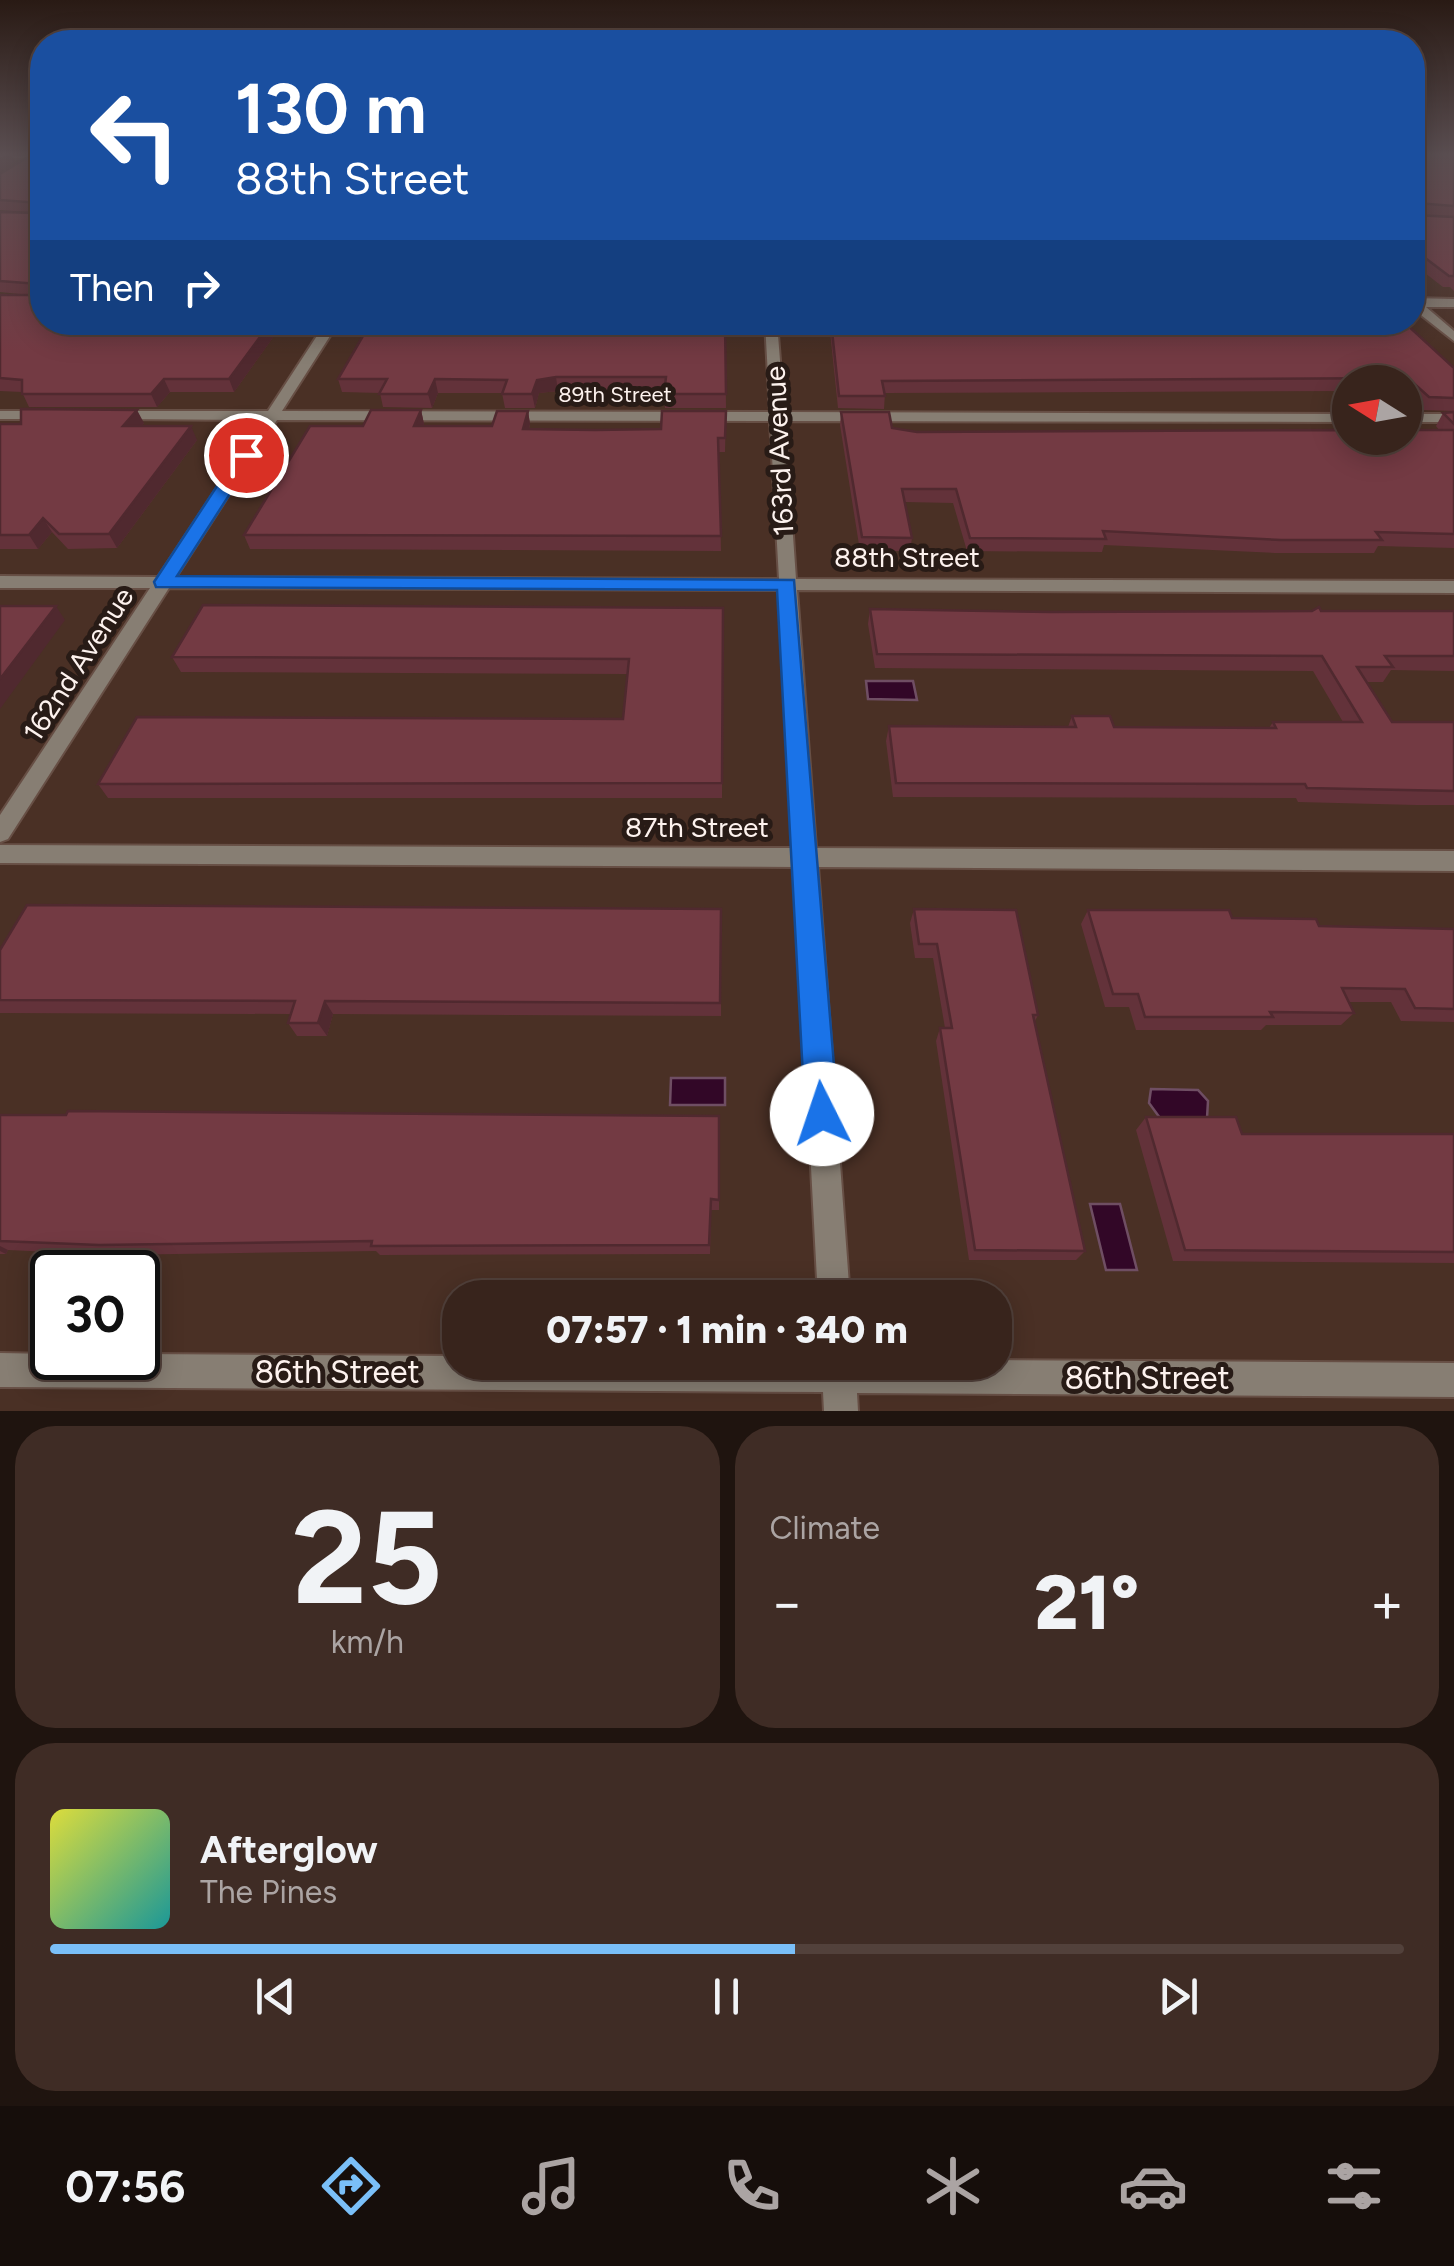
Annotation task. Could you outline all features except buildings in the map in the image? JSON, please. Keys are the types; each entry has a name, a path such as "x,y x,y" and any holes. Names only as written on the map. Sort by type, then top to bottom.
{"street":[{"path":"1425,302 1454,303"},
{"path":"1425,312 1454,337"},
{"name":"162nd Avenue","path":"0,834 325,335"},
{"name":"163rd Avenue","path":"772,335 833,1280"},
{"path":"0,414 60,415"},
{"name":"89th Street","path":"100,415 1332,418"},
{"path":"1422,418 1454,418"},
{"name":"88th Street","path":"0,582 1454,586"},
{"name":"87th Street","path":"0,854 1454,860"},
{"name":"86th Street","path":"0,1370 442,1369"},
{"name":"86th Street","path":"1012,1372 1454,1380"},
{"path":"839,1380 841,1411"}],"shaded area":[{"path":"866,681 913,681 917,700 868,699"},
{"path":"671,1078 725,1078 725,1105 670,1105"},
{"path":"1151,1089 1198,1090 1208,1101 1207,1118 1160,1118 1149,1103"},
{"path":"1090,1204 1120,1204 1137,1270 1106,1270"}],"route":[{"path":"246,455 164,582 787,584 822,1114"}]}
